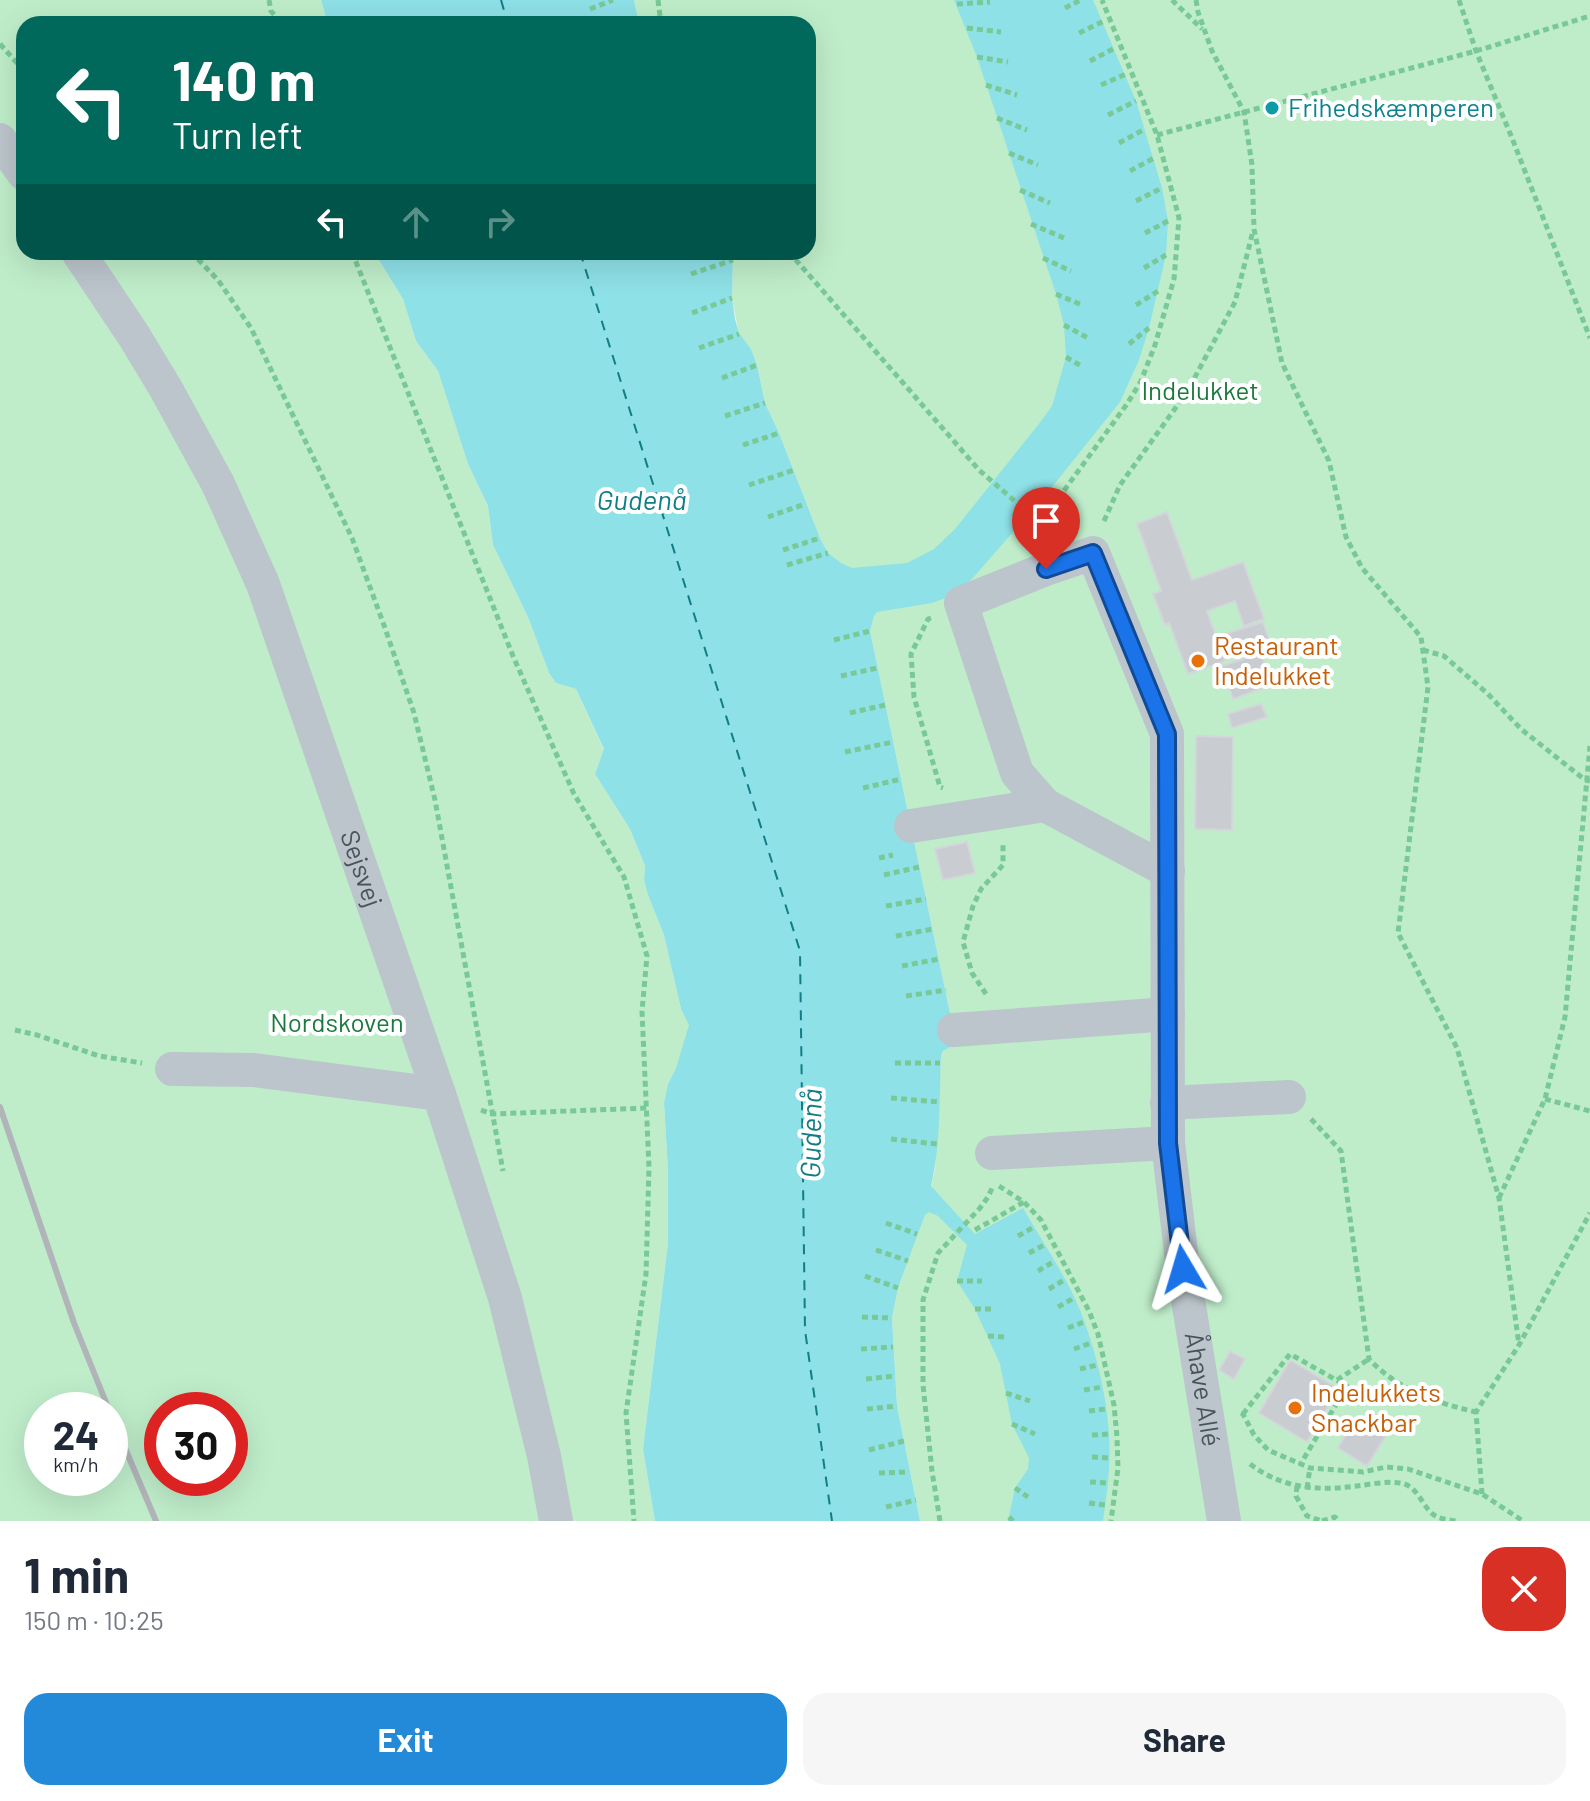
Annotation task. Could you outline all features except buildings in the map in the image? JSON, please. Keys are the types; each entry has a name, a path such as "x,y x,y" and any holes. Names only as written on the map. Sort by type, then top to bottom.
{"street":[{"path":"0,140 16,163"},
{"name":"Sejsvej","path":"83,260 166,389 218,484 263,584 439,1094 505,1298 544,1456 556,1521"},
{"path":"1093,553 961,603 1017,773 1045,805 1168,871"},
{"name":"Åhave Allé","path":"1093,553 1167,734 1168,1143 1183,1269 1224,1521"},
{"path":"911,826 1045,805"},
{"path":"954,1030 1168,1014"},
{"path":"172,1069 254,1070 439,1094"},
{"path":"1167,1103 1289,1097"},
{"path":"992,1153 1168,1143"}],"path":[{"path":"590,9 613,0"},
{"path":"1065,8 1081,0"},
{"path":"796,260 979,470 1040,523 1052,528 1055,508 1063,492 1141,381 1174,279 1179,218 1157,135 1102,0"},
{"path":"1172,0 1205,33"},
{"path":"1196,0 1212,51 1244,112 1252,165 1254,229 1282,363 1329,461 1346,537 1362,568 1421,637 1428,687 1398,933 1457,1048 1499,1198 1519,1345"},
{"path":"1459,0 1476,51 1590,338"},
{"path":"957,4 990,2"},
{"path":"1157,135 1476,51 1590,16"},
{"path":"1079,33 1104,21"},
{"path":"967,28 1001,32"},
{"path":"0,44 16,62"},
{"path":"1090,61 1115,48"},
{"path":"977,57 1008,62"},
{"path":"1101,85 1126,74"},
{"path":"986,85 1017,95"},
{"path":"1108,115 1136,101"},
{"path":"997,118 1027,130"},
{"path":"1119,143 1145,129"},
{"path":"1009,153 1038,165"},
{"path":"1130,171 1154,158"},
{"path":"1136,201 1162,188"},
{"path":"1020,190 1050,203"},
{"path":"1145,233 1168,221"},
{"path":"1031,224 1064,238"},
{"path":"1093,553 1120,485 1187,392 1235,302 1254,229"},
{"path":"1144,268 1166,255"},
{"path":"1043,258 1071,271"},
{"path":"199,260 218,280 251,328 352,538 414,713 435,800 505,1184"},
{"path":"355,260 513,656 574,794 624,877 647,956 642,1011 649,1167 646,1274 626,1413 634,1521"},
{"path":"691,274 733,260"},
{"path":"1136,305 1158,291"},
{"path":"1056,294 1082,305"},
{"path":"692,313 732,298"},
{"path":"1064,325 1088,338"},
{"path":"1129,344 1149,328"},
{"path":"699,348 739,334"},
{"path":"1066,357 1083,367"},
{"path":"722,378 757,365"},
{"path":"725,416 765,403"},
{"path":"743,445 779,433"},
{"path":"749,485 794,470"},
{"path":"768,517 805,504"},
{"path":"783,550 820,538"},
{"path":"787,565 828,553"},
{"path":"954,791 940,787 914,697 911,654 928,619 961,603"},
{"path":"834,640 870,631"},
{"path":"1423,650 1444,656 1487,693 1521,729 1588,781"},
{"path":"841,676 877,668"},
{"path":"850,713 885,705"},
{"path":"845,752 893,742"},
{"path":"1499,1198 1545,1099 1565,1017 1590,746"},
{"path":"863,788 901,779"},
{"path":"996,813 1004,843 1003,865 981,889 963,942 972,973 999,1013 996,1026"},
{"path":"884,875 919,867"},
{"path":"886,906 926,899"},
{"path":"896,936 933,929"},
{"path":"902,966 939,959"},
{"path":"906,996 946,990"},
{"path":"15,1030 99,1056 172,1069"},
{"path":"895,1063 940,1063"},
{"path":"439,1094 492,1114 647,1108"},
{"path":"1289,1097 1341,1151 1369,1359 1414,1392 1445,1405 1476,1412"},
{"path":"891,1098 939,1102"},
{"path":"1545,1099 1590,1111"},
{"path":"891,1139 937,1144"},
{"path":"940,1521 923,1385 923,1300 938,1253 980,1208 994,1183 1024,1202 1041,1220 1098,1334 1114,1405 1117,1437 1118,1468 1111,1521"},
{"path":"975,1230 1024,1202"},
{"path":"1482,1494 1476,1412 1519,1345 1590,1213"},
{"path":"886,1223 917,1234"},
{"path":"1018,1236 1034,1227"},
{"path":"1029,1253 1044,1245"},
{"path":"876,1250 908,1261"},
{"path":"1038,1271 1053,1262"},
{"path":"865,1276 898,1288"},
{"path":"1049,1289 1064,1280"},
{"path":"957,1281 982,1281"},
{"path":"1058,1307 1074,1298"},
{"path":"975,1309 992,1309"},
{"path":"862,1317 892,1318"},
{"path":"1068,1328 1084,1322"},
{"path":"988,1336 1005,1337"},
{"path":"1074,1349 1091,1343"},
{"path":"861,1349 893,1347"},
{"path":"1243,1414 1290,1354 1347,1386 1300,1465"},
{"path":"1336,1381 1369,1359"},
{"path":"1080,1369 1097,1365"},
{"path":"866,1379 895,1376"},
{"path":"1084,1390 1102,1387"},
{"path":"1006,1393 1030,1401"},
{"path":"1203,1398 1243,1414 1254,1435 1268,1450 1300,1465 1363,1472 1386,1467 1408,1469 1482,1494 1523,1521"},
{"path":"867,1409 897,1406"},
{"path":"1089,1411 1106,1409"},
{"path":"1012,1424 1035,1434"},
{"path":"1092,1435 1109,1434"},
{"path":"869,1450 904,1441"},
{"path":"1092,1457 1109,1458"},
{"path":"1242,1458 1263,1473 1307,1488 1330,1490 1401,1483 1414,1488 1434,1519 1456,1521"},
{"path":"1307,1488 1310,1468"},
{"path":"879,1473 909,1472"},
{"path":"1090,1482 1108,1483"},
{"path":"1297,1486 1296,1496 1307,1516 1322,1521 1335,1517 1339,1521"},
{"path":"1015,1488 1028,1497"},
{"path":"886,1507 916,1500"},
{"path":"1089,1503 1105,1505"}],"green space":[{"name":"Nordskoven","path":"0,0 321,0 326,16 16,16 16,260 379,260 403,299 416,341 438,371 468,464 488,506 493,545 528,617 549,673 556,683 576,689 604,750 595,774 630,829 645,866 644,880 648,895 664,935 681,1009 690,1025 664,1103 668,1243 643,1449 655,1521 0,1521"},
{"name":"Indelukket","path":"634,0 1590,0 1590,1521 920,1521 897,1406 892,1318 898,1288 925,1214 935,1169 941,1055 956,1044 955,1037 871,624 841,564 828,553 820,538 765,403 751,349 739,334 732,298 733,260 816,260 816,16 637,16"}],"water":[{"path":"321,0 634,0 637,16 326,16"},
{"name":"Gudenå","path":"954,0 1093,0 1136,101 1162,188 1168,221 1166,255 1149,328 1120,402 1048,492 972,579 951,596 932,603 877,612 870,631 956,1044 941,1055 938,1138 931,1186 975,1234 1023,1208 1068,1284 1091,1340 1106,1404 1109,1457 1103,1521 1008,1521 1015,1488 1028,1469 1029,1458 1012,1424 1000,1364 975,1309 957,1281 967,1245 938,1216 929,1212 925,1215 898,1288 892,1318 897,1406 920,1521 655,1521 643,1449 668,1243 664,1103 689,1025 681,1009 664,935 648,895 644,880 645,866 630,829 595,774 604,749 576,689 556,683 549,673 528,617 493,545 488,506 468,464 438,371 416,341 403,299 379,260 733,260 732,298 739,333 751,349 765,403 828,553 852,568 907,563 934,549 955,529 1038,425 1052,406 1066,357 1064,325 1056,294 977,57"}],"ferry route":[{"path":"501,0 506,16"},
{"path":"583,260 800,951 805,1330 832,1521"}],"railway":[{"path":"0,1107 74,1323 102,1392"},
{"path":"128,1455 156,1521"}],"place":[{"name":"Frihedskæmperen","path":"1272,108"},
{"name":"Restaurant Indelukket","path":"1198,661"},
{"name":"Indelukkets Snackbar","path":"1295,1408"}],"route":[{"path":"1046,569 1093,553 1167,734 1168,1143 1183,1269"}]}
